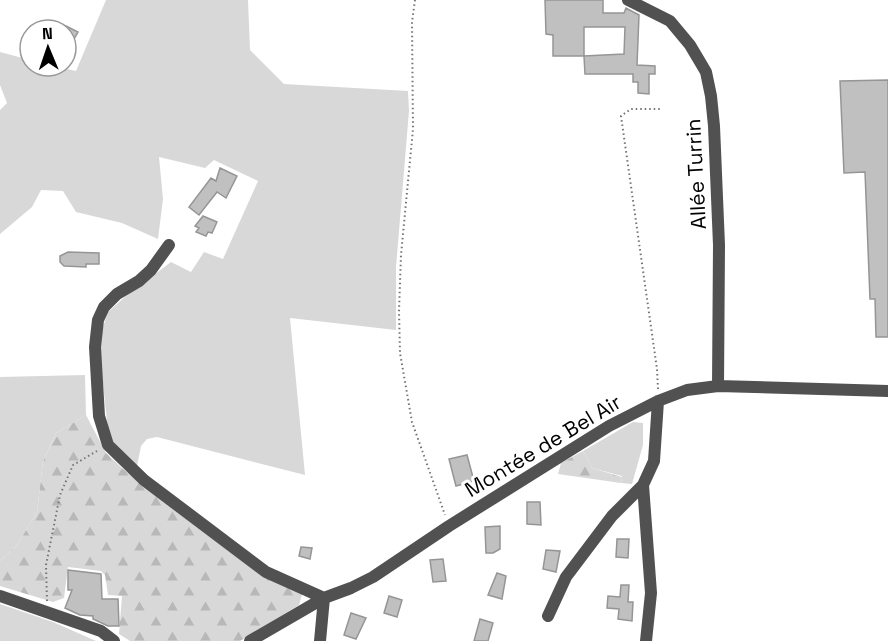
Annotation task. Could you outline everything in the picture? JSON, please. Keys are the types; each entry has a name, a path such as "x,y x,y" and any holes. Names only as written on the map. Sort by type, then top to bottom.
{"street":[{"name":"Allée Turrin","path":"628,0 670,21 690,45 706,72 714,126 719,245 718,386"},
{"path":"170,245 151,270 139,281 117,294 104,307 98,320 95,347 99,416 108,446 144,480 266,572 324,598 320,641"},
{"name":"Montée de Bel Air","path":"250,641 324,598 373,577 449,526 609,426 658,401 687,390 718,386 888,391"},
{"path":"549,616 566,577 612,516 643,485 654,460 658,401"},
{"path":"643,485 651,593 646,641"},
{"path":"0,596 101,631 114,641"}],"path":[{"path":"415,0 412,22 412,129 401,255 400,353 412,422 449,526"},
{"path":"658,401 657,369 621,116 631,110 660,109"},
{"path":"47,611 46,565 60,495 73,465 108,446"}],"green space":[{"path":"106,0 248,0 250,50 284,84 408,91 409,111 396,267 396,330 290,318 305,475 157,437 147,439 141,446 137,466 114,444 108,431 100,355 102,330 108,312 171,262 191,272 204,252 223,259 258,181 214,160 205,168 159,157 163,199 158,239 122,223 76,212 63,191 41,190 32,207 0,234 0,110 7,103 0,85 0,52 18,57 18,78 78,78 78,66"},
{"path":"85,375 86,415 56,433 43,461 37,512 17,545 0,561 0,377"},
{"path":"86,415 106,453 123,469 266,577 303,591 299,605 240,641 130,641 119,634 122,596 108,595 105,575 101,571 68,567 64,598 53,602 0,586 0,561 17,545 37,512 43,461 56,433"},
{"path":"633,422 643,423 643,445 632,484 621,483 622,476 592,468 583,451"},
{"path":"583,451 592,468 622,477 621,483 558,474 561,463"},
{"path":"0,604 53,622 96,641 0,641"}],"building":[{"path":"545,0 603,0 603,13 624,13 626,8 639,15 637,65 655,66 655,74 649,74 649,94 638,93 638,82 633,82 633,74 585,74 584,56 553,56 553,35 546,34","holes":["584,27 625,27 624,54 584,56"]},
{"path":"888,80 888,337 876,337 875,299 870,299 865,172 844,173 840,81"},
{"path":"220,168 237,176 226,198 217,192 199,215 189,207 211,178 216,181"},
{"path":"203,216 217,222 212,233 208,232 206,236 196,232 199,228 195,226"},
{"path":"68,252 99,253 99,264 86,264 86,267 64,266 60,262 60,256"},
{"path":"467,455 474,481 456,486 449,459"},
{"path":"527,502 540,502 541,525 527,524"},
{"path":"500,526 500,549 493,553 486,553 485,527"},
{"path":"617,539 629,539 628,558 616,557"},
{"path":"301,547 312,548 310,559 299,556"},
{"path":"546,550 560,551 556,572 543,569"},
{"path":"443,559 446,581 433,582 430,560"},
{"path":"68,570 101,574 102,599 118,599 119,626 108,626 93,619 93,616 80,615 65,608 72,590 68,590"},
{"path":"497,573 506,576 502,599 488,595"},
{"path":"621,585 629,585 628,602 633,602 632,621 618,619 619,609 607,608 608,596 620,597"},
{"path":"389,596 402,600 397,617 384,613"},
{"path":"351,613 366,618 356,639 344,635"},
{"path":"480,619 493,623 488,641 474,641"}]}
